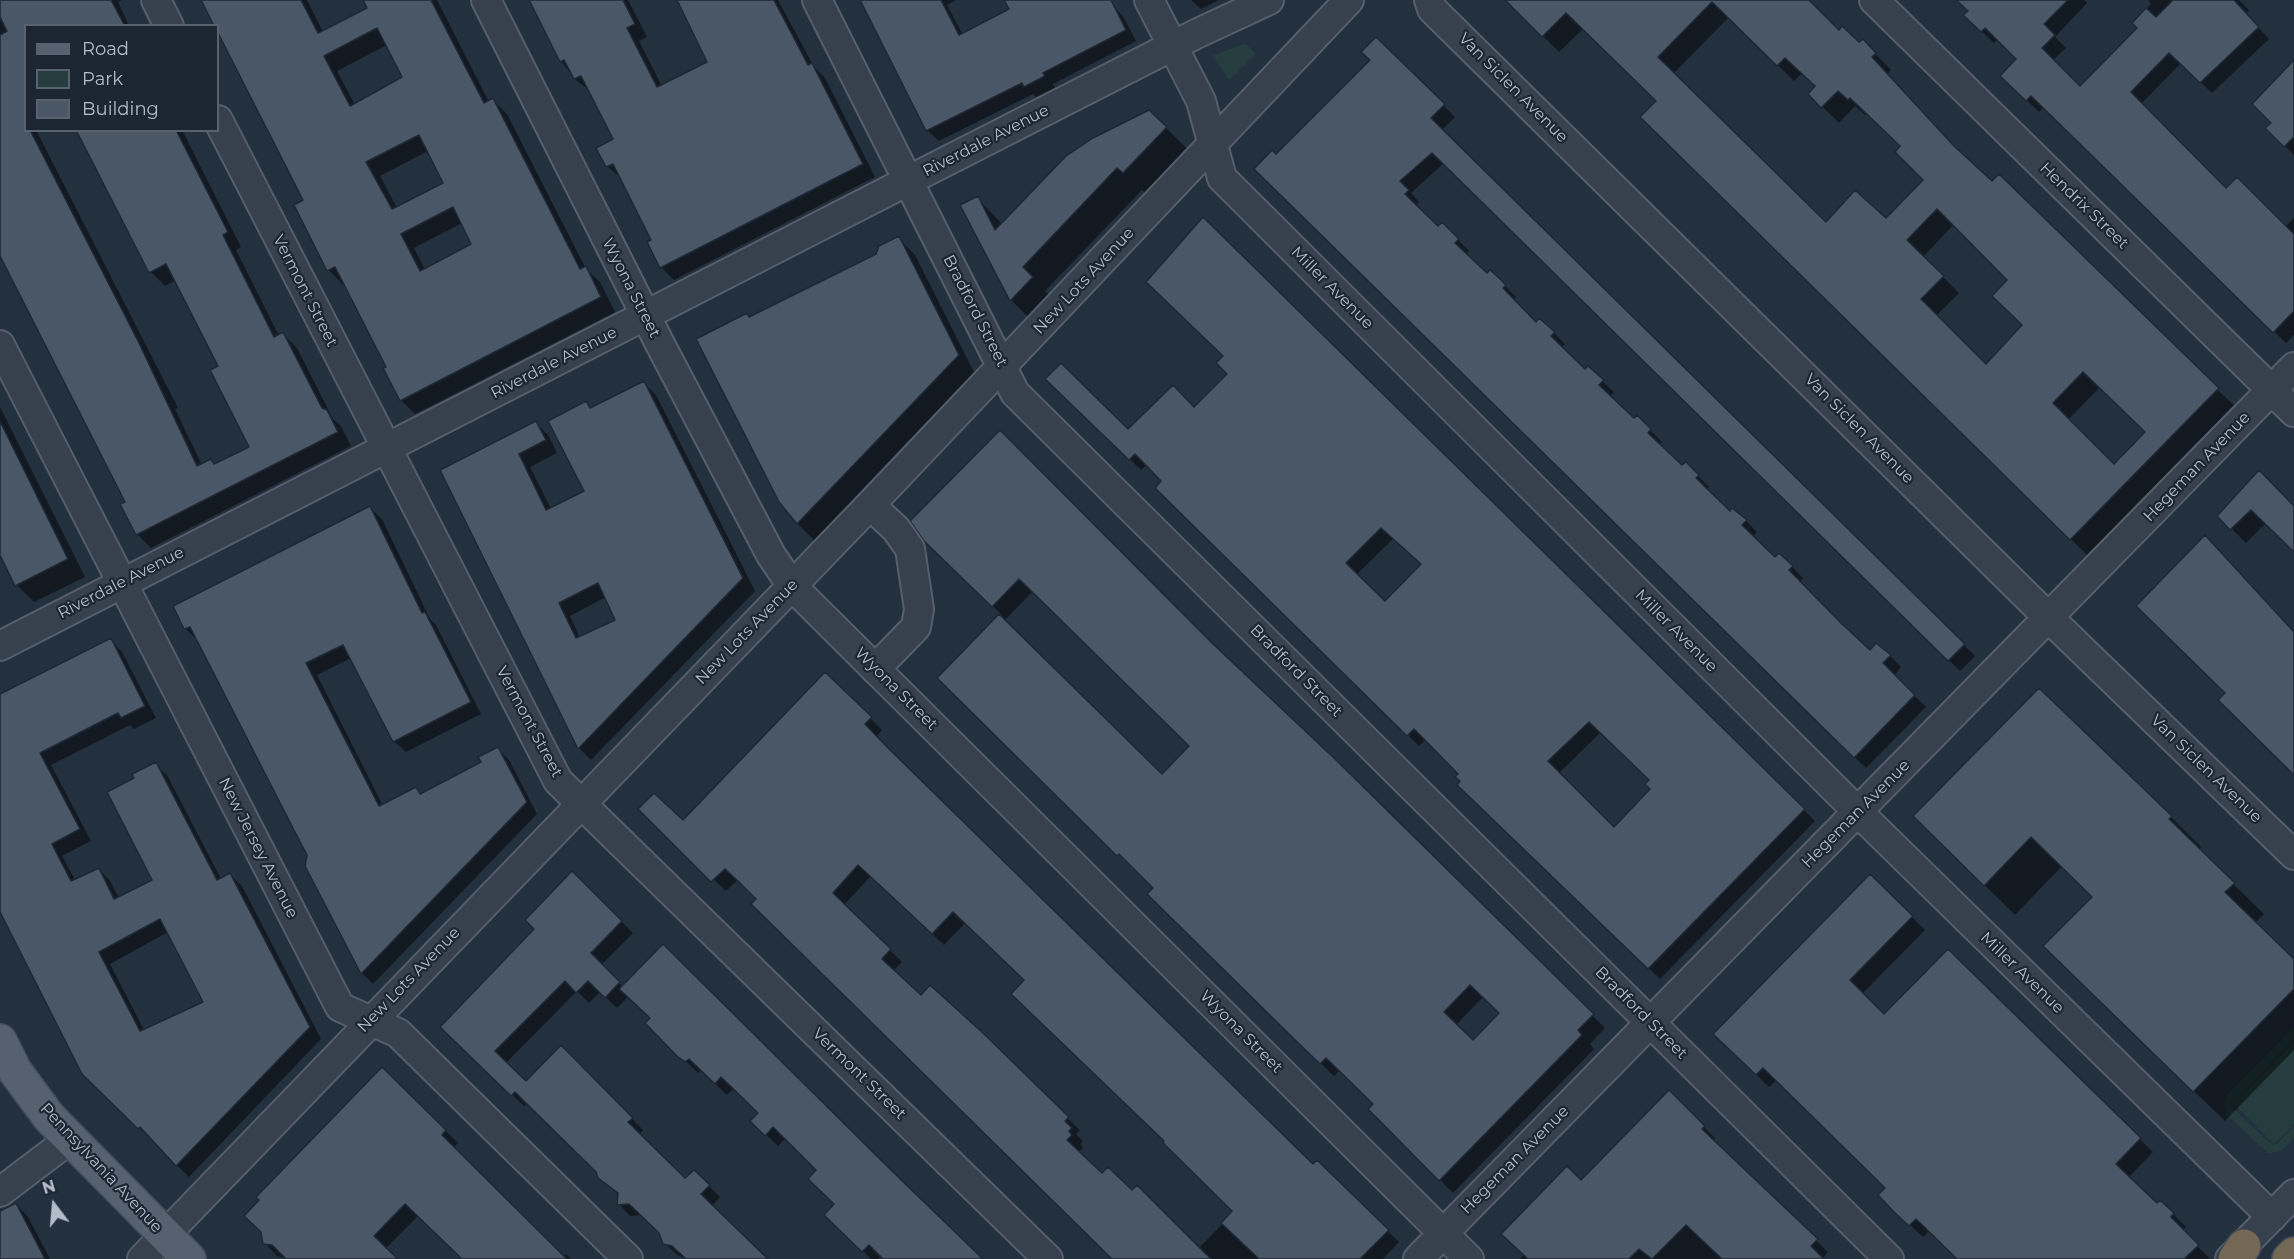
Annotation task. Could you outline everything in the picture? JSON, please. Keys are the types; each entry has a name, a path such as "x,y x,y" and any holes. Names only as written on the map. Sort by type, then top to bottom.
{"highway":[{"path":"2289,1259 2294,1254"}],"main road":[{"name":"Pennsylvania Avenue","path":"0,1041 15,1071 49,1117 189,1259"}],"street":[{"path":"156,0 168,24"},
{"name":"Wyona Street","path":"486,0 646,316 771,555 792,586 1469,1259"},
{"name":"Bradford Street","path":"817,0 1015,393 1888,1259"},
{"name":"Miller Avenue","path":"1149,0 1201,101 1222,178 1858,812 2272,1217"},
{"name":"Riverdale Avenue","path":"0,646 909,180 1269,0"},
{"name":"New Lots Avenue","path":"142,1259 370,1020 870,505 1349,0"},
{"name":"Van Siclen Avenue","path":"1429,0 1432,9 2049,618 2294,855"},
{"name":"Hendrix Street","path":"1874,0 2294,412"},
{"name":"Vermont Street","path":"219,122 558,781 1048,1259"},
{"name":"New Jersey Avenue","path":"0,345 340,1007 398,1033 628,1259"},
{"name":"Hegeman Avenue","path":"1418,1259 2294,367"},
{"path":"870,505 896,529 910,549 920,609 916,627 875,669"},
{"path":"0,1192 70,1138"},
{"path":"2236,1254 2294,1194"}],"green space":[{"path":"1243,44 1256,54 1229,80 1212,56"},
{"path":"2294,1027 2294,1039 2232,1104 2234,1109 2272,1145 2278,1143 2294,1126 2294,1138 2285,1148 2279,1152 2268,1153 2226,1114 2223,1102 2226,1096"},
{"path":"2294,1042 2294,1124 2274,1144 2233,1103"}],"building":[{"path":"0,0 111,0 124,24 24,24 24,132 31,132 139,343 197,466 211,459 214,464 249,447 210,370 218,366 166,264 149,273 77,132 177,132 228,232 223,235 274,337 283,332 322,408 327,410 338,432 136,535 120,504 125,502 0,256 0,35 7,31 0,17"},
{"path":"201,0 301,0 318,33 367,8 363,0 431,0 484,103 493,98 580,269 586,266 601,297 400,401 383,368 386,367 335,267 327,271 294,205 303,200 219,35 219,24 213,24","holes":["377,28 402,77 350,106 324,56","419,135 443,183 392,209 366,162","453,207 471,244 420,271 401,234"]},
{"path":"529,0 623,0 635,24 627,28 657,87 707,62 677,0 774,0 808,65 812,63 863,164 660,268 647,242 651,240 613,164 606,167 596,148 613,139 581,76 574,79 564,60 560,62"},
{"path":"860,0 941,0 959,35 1009,9 1004,0 1111,0 1126,30 1043,73 1045,76 1024,87 1022,83 926,131"},
{"path":"1505,0 1809,0 1839,30 1842,26 1859,42 1863,39 1876,53 1872,57 1954,146 1992,181 1999,174 2219,388 2070,540 1640,117 1656,101 1566,13 1542,37","holes":["1712,2 1777,66 1785,58 1815,86 1808,94 1821,108 1838,91 1848,100 1850,98 1900,146 1895,152 1923,180 1886,218 1855,190 1826,222 1658,57","1937,209 2007,280 1992,296 2022,325 1986,364 1921,299 1944,276 1907,240","2083,372 2145,432 2114,464 2053,403"]},
{"path":"1956,0 2068,0 2044,24 2055,35 2042,48 2080,86 2137,28 2132,23 2146,8 2156,17 2173,0 2234,0 2259,27 2200,83 2169,53 2131,92 2226,188 2237,177 2294,234 2294,311 2273,333 2031,96 2026,101 2000,76 2016,59 1985,28 1981,32 1963,15 1968,11"},
{"path":"1376,37 1445,104 1431,118 1965,644 1948,661 1432,153 1400,181 1409,190 1405,194 1438,226 1442,222 1459,239 1455,243 1487,273 1490,270 1498,277 1506,285 1503,288 1536,322 1539,318 1555,332 1551,336 1585,369 1588,366 1604,380 1599,385 1634,418 1637,415 1651,429 1648,433 1682,465 1686,462 1699,475 1696,478 1730,511 1732,508 1747,520 1742,525 1775,557 1779,553 1793,566 1789,570 1842,624 1870,650 1876,643 1891,655 1883,663 1915,695 1854,758 1254,169 1272,150 1276,154 1370,60 1361,52"},
{"path":"2294,60 2294,137 2284,147 2265,128 2271,123 2252,104"},
{"path":"1149,110 1167,127 1123,173 1117,168 1023,267 1033,277 1010,301 960,205 978,196 995,230 1066,156 1093,138"},
{"path":"1203,217 1805,809 1648,969 1457,785 1460,781 1455,777 1458,774 1414,729 1407,736 1155,488 1161,481 1135,454 1129,460 1045,379 1061,363 1128,429 1173,385 1194,407 1227,374 1216,363 1223,356 1146,282","holes":["1381,528 1421,564 1385,601 1346,563","1589,722 1649,780 1645,784 1650,789 1614,827 1548,761"]},
{"path":"899,236 959,355 797,524 779,502 696,339 747,313 749,317 876,254 879,246"},
{"path":"644,381 743,578 578,749 440,470 536,421 546,440 519,454 546,510 584,491 548,421 586,401 590,408","holes":["598,583 615,620 576,638 559,603"]},
{"path":"0,421 68,559 15,586 0,555"},
{"path":"1000,430 1213,644 1335,759 1594,1014 1578,1030 1582,1035 1439,1181 1368,1109 1373,1104 1326,1058 1320,1064 1288,1033 1147,894 1153,888 1119,854 1117,856 937,678 999,614 1162,774 1189,746 1019,579 992,607 924,541 910,521","holes":["1470,985 1499,1013 1473,1040 1444,1012"]},
{"path":"2259,470 2294,506 2294,552 2251,510 2230,530 2217,516"},
{"path":"370,506 422,613 425,612 471,702 393,742 343,645 306,663 379,806 416,787 420,794 481,762 478,757 498,747 527,802 361,974 305,866 307,855 190,627 184,629 173,606"},
{"path":"2205,535 2294,632 2294,775 2218,700 2225,693 2136,606"},
{"path":"111,638 145,706 121,718 118,713 40,753 80,829 52,844 71,881 99,868 114,899 152,880 107,792 134,778 132,774 156,762 217,880 230,873 310,1027 176,1166 140,1127 138,1129 82,1074 0,912 0,694","holes":["160,919 203,1002 140,1031 99,952"]},
{"path":"825,672 872,717 865,724 887,747 1313,1164 1317,1160 1389,1230 1360,1259 1259,1259 1221,1223 1232,1211 1163,1143 1164,1141 1011,994 1024,980 953,912 932,934 858,865 833,893 891,949 882,959 921,995 930,985 984,1034 1069,1117 1065,1121 1072,1128 1069,1131 1072,1135 1067,1140 1102,1173 1108,1167 1132,1190 1137,1185 1211,1259 1112,1259 751,904 756,899 739,882 725,869 711,882 638,809 654,793 683,820"},
{"path":"2039,688 2172,816 2169,819 2235,883 2225,892 2294,959 2294,989 2193,1092 2043,946 2092,897 2031,837 1984,886 1913,816"},
{"path":"572,871 622,921 591,953 620,982 605,998 588,981 576,993 565,981 495,1051 526,1081 561,1045 633,1118 628,1122 685,1178 694,1170 710,1185 701,1194 768,1259 686,1259 672,1246 663,1244 659,1233 629,1204 617,1205 618,1193 598,1178 596,1172 515,1092 511,1096 440,1027 534,929 525,920"},
{"path":"1870,874 1913,916 1850,980 1884,1014 1948,949 2141,1138 2116,1164 2157,1203 2160,1200 2174,1213 2171,1217 2199,1245 2184,1259 1957,1259 1916,1219 1909,1226 1893,1211 1878,1195 1885,1188 1763,1068 1756,1075 1713,1034"},
{"path":"663,944 983,1259 883,1259 869,1245 862,1252 824,1215 834,1204 808,1179 816,1170 773,1127 765,1136 750,1121 758,1113 721,1077 715,1084 689,1059 685,1062 677,1056 645,1023 650,1018 619,989"},
{"path":"382,1067 446,1130 442,1135 567,1259 462,1259 405,1204 374,1236 398,1259 286,1259 272,1245 263,1244 261,1232 244,1216 259,1200 256,1197"},
{"path":"1669,1090 1705,1126 1702,1129 1818,1239 1811,1246 1824,1259 1722,1259 1686,1225 1652,1259 1639,1249 1629,1259 1528,1259 1501,1234 1567,1166 1581,1180"},
{"path":"16,1203 45,1259 0,1259 0,1211"}]}
